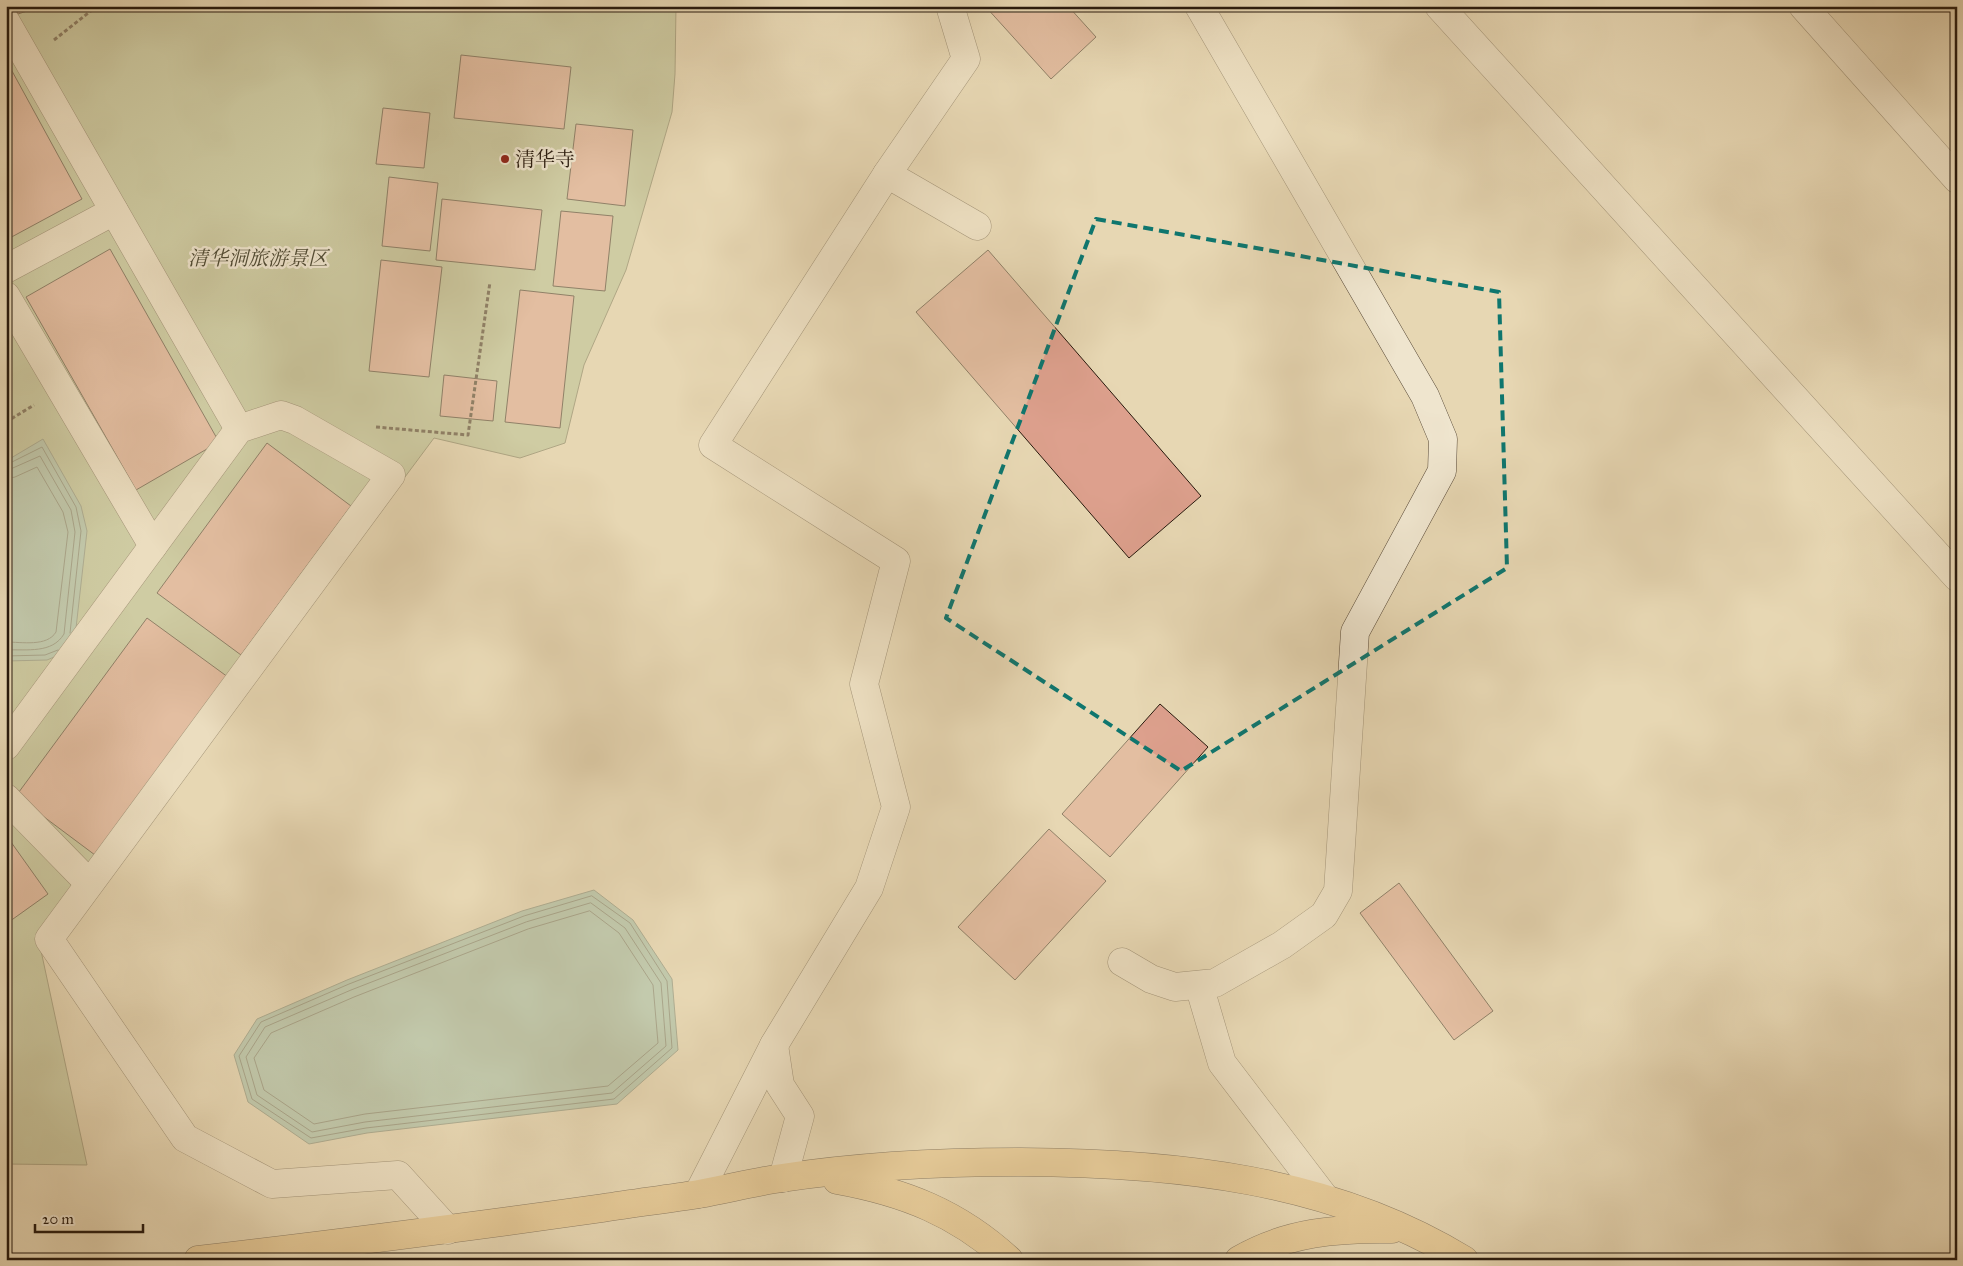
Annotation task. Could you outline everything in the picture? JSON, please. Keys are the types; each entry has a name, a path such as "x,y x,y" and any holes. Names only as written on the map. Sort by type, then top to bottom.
{"highway":[{"path":"198,1260 448,1230 698,1194 783,1178 961,1162 1090,1163 1203,1172 1257,1181 1325,1198 1361,1210 1409,1230 1464,1260"},
{"path":"783,1178 836,1180 907,1197 964,1223 989,1241 1009,1260"},
{"path":"1239,1260 1257,1249 1288,1238 1319,1231 1353,1228 1409,1230"}],"lane":[{"path":"698,1194 774,1045 869,888 896,807 864,684 896,561 713,445 887,174 966,59 950,6"},
{"path":"1122,962 1151,979 1175,987 1214,983 1282,944 1324,915 1338,891 1355,632 1442,471 1443,439 1425,396 1199,6"},
{"path":"1439,6 1957,577"},
{"path":"1803,6 1957,179"},
{"path":"6,22 239,429"},
{"path":"887,174 976,226"},
{"path":"6,269 114,211"},
{"path":"6,296 153,546"},
{"path":"6,746 239,429 281,415 295,420 391,475 49,938 185,1138 272,1184 398,1175 448,1230"},
{"path":"6,798 89,883"},
{"path":"1199,985 1222,1063 1325,1198"},
{"path":"774,1045 780,1085 800,1116 783,1178"}],"path":[{"path":"28,61 97,6"},
{"path":"372,426 468,434 490,282"}],"highlighted area":[{"path":"1096,219 1499,292 1507,568 1181,771 946,618"}],"green space":[{"name":"清华洞旅游景区","path":"6,6 676,6 675,74 672,112 626,270 584,365 565,443 520,458 434,438 73,923 40,946 87,1165 6,1164"}],"water":[{"path":"43,439 81,506 87,531 75,637 66,652 47,660 6,661 6,461"},
{"path":"594,890 633,920 672,979 678,1050 617,1104 367,1133 309,1144 248,1102 234,1055 257,1019 347,980 522,911"}],"building":[{"path":"15,6 42,6 18,14"},
{"path":"985,6 1068,6 1096,37 1051,79"},
{"path":"461,55 571,67 564,129 454,118"},
{"path":"6,60 82,199 6,240"},
{"path":"383,108 430,113 424,168 376,164"},
{"path":"576,124 633,130 625,206 567,199"},
{"path":"389,177 438,183 430,251 382,246"},
{"path":"442,199 542,210 535,270 436,260"},
{"path":"561,211 613,216 605,291 553,286"},
{"path":"110,249 219,442 136,490 26,297"},
{"path":"988,250 1201,496 1129,558 916,312"},
{"path":"381,260 442,267 429,377 369,371"},
{"path":"520,290 574,296 560,428 505,422"},
{"path":"444,375 497,381 493,421 440,416"},
{"path":"267,443 351,506 241,655 157,593"},
{"path":"147,618 232,680 99,858 16,796"},
{"path":"1160,704 1208,747 1110,857 1062,814"},
{"path":"1049,829 1106,881 1015,980 958,927"},
{"path":"6,835 48,894 6,924"},
{"path":"1399,883 1493,1011 1454,1040 1360,913"}],"place":[{"name":"清华寺","path":"505,159"}]}
